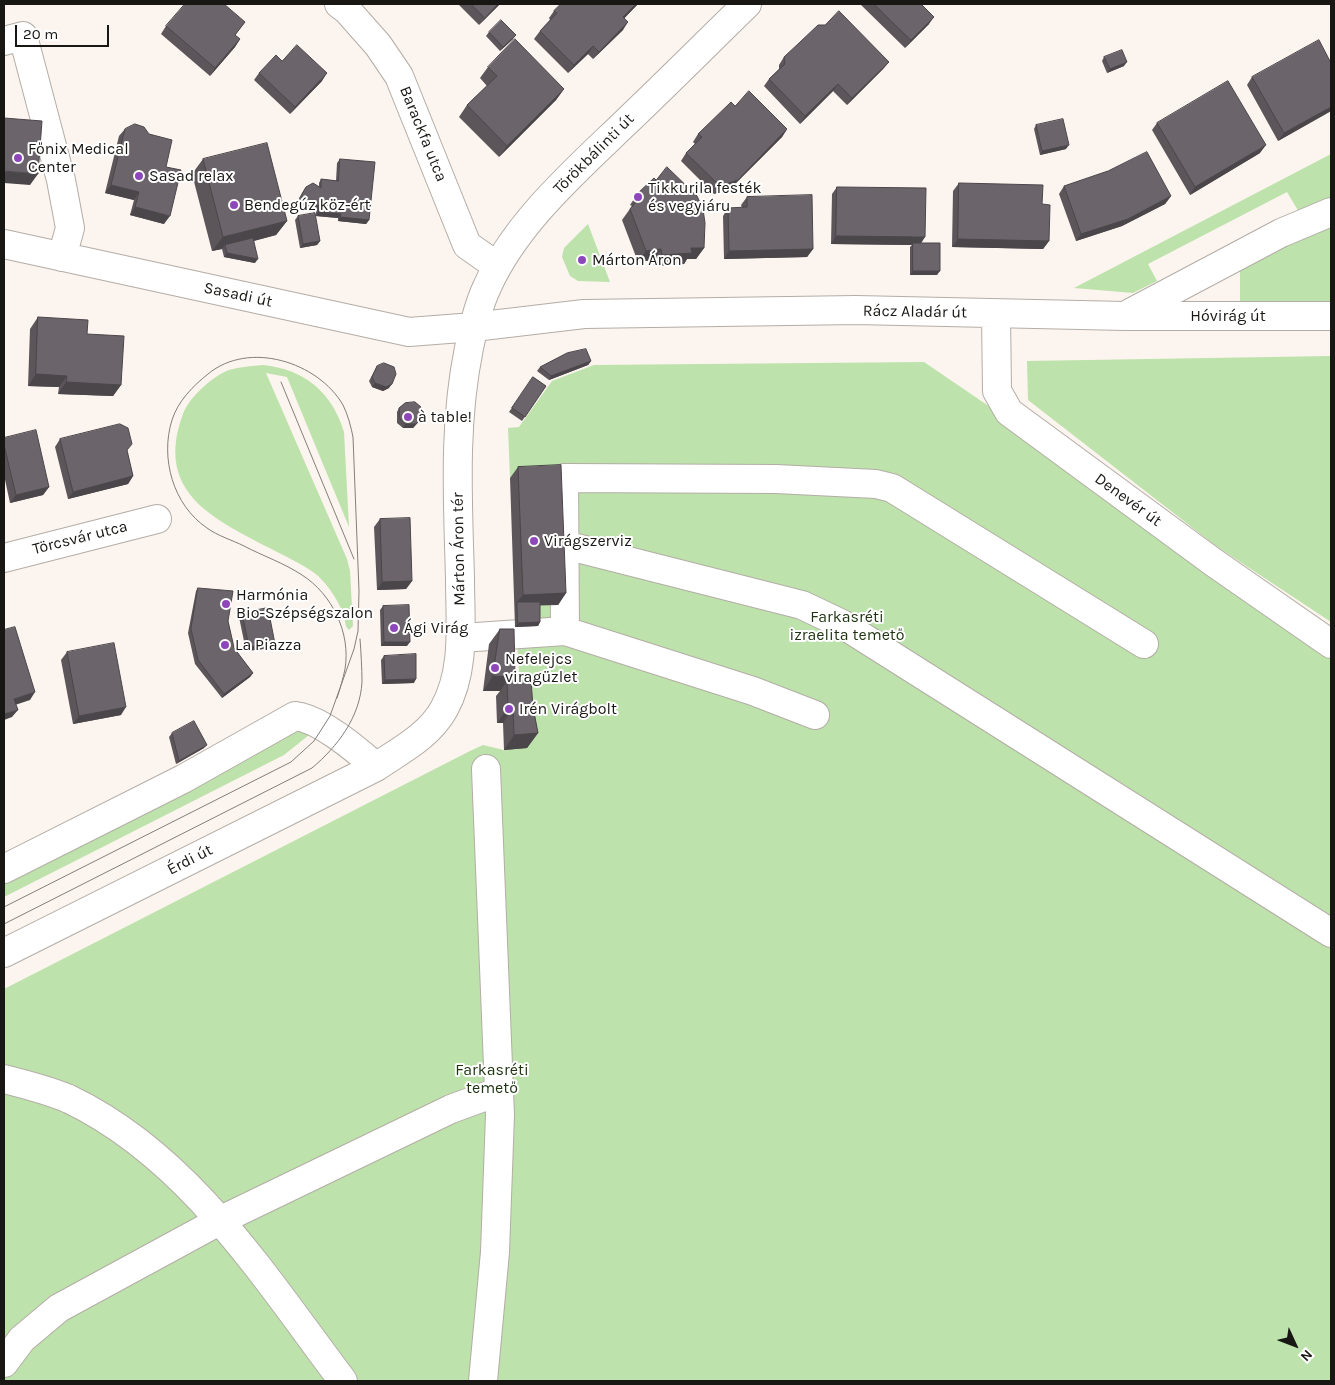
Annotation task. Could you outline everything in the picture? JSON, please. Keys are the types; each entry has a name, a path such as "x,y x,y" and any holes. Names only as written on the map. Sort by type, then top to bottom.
{"street":[{"name":"Barackfa utca","path":"339,4 347,10 378,44 399,76 467,245 497,266"},
{"name":"Törökbálinti út","path":"474,327 486,289 497,266 545,202 747,4"},
{"path":"4,41 23,36 26,45 61,180 70,228 62,257"},
{"name":"Rácz Aladár út","path":"474,327 584,314 856,310 1125,316 1282,233 1331,212"},
{"name":"Sasadi út","path":"4,244 408,332 474,327"},
{"name":"Denevér út","path":"996,314 997,392 1009,412 1213,562 1331,644"},
{"name":"Hóvirág út","path":"1125,316 1331,316"},
{"name":"Márton Áron tér","path":"366,758 421,737 444,708 456,680 461,638 457,437 462,382 474,327"},
{"path":"565,631 564,478 776,479 876,484 892,488 1144,644"},
{"name":"Törcsvár utca","path":"4,558 157,519"},
{"path":"565,545 802,606 842,624 1331,933"},
{"path":"461,638 565,631 753,691 815,715"},
{"path":"4,869 183,779 290,710 305,717 366,758"},
{"name":"Érdi út","path":"4,953 366,758"},
{"path":"483,1381 495,1252 500,1091 486,769"},
{"path":"4,1079 68,1099 111,1123 163,1162 221,1220 343,1381"},
{"path":"4,1363 22,1339 59,1308 221,1220 451,1109 500,1091"}],"green space":[{"path":"1331,154 1331,197 1299,212 1287,192 1148,264 1157,281 1133,293 1074,288"},
{"path":"1331,219 1331,306 1240,304 1240,263"},
{"path":"588,224 610,282 578,281 570,276 562,257 564,248"},
{"path":"1331,356 1331,622 1216,546 1028,400 1027,361"},
{"path":"924,362 993,409 1331,653 1331,1381 4,1381 4,989 470,751 483,745 504,750 522,721 517,643 537,605 557,605 510,478 508,428 519,427 552,381 594,365"},
{"path":"263,365 278,367 291,372 303,377 314,385 332,405 344,432 349,527 287,377 266,373 347,559 350,571 353,626 349,630 335,598 317,575 215,518 198,503 185,486 177,466 176,443 183,414 190,401 209,382 229,370"},
{"path":"299,726 309,735 284,755 4,897 4,878"}],"building":[{"path":"185,4 224,4 245,22 235,35 240,39 215,68 166,26"},
{"path":"471,4 498,4 485,18"},
{"path":"561,4 636,4 623,17 628,22 599,52 593,46 574,65 540,31 557,13 554,11"},
{"path":"874,4 921,4 934,17 911,40"},
{"path":"839,11 889,62 852,98 838,84 805,116 769,79 785,64 784,57 818,25 825,25"},
{"path":"501,20 516,35 503,47 489,32"},
{"path":"515,39 564,89 507,146 467,105 497,76 488,67"},
{"path":"1319,40 1331,63 1331,107 1284,133 1252,77"},
{"path":"297,45 327,73 295,107 259,73 276,55 282,61"},
{"path":"1122,50 1127,62 1110,69 1104,57"},
{"path":"1228,81 1266,145 1195,187 1157,123"},
{"path":"749,91 787,129 738,180 720,186 686,153 702,137 698,134 731,102 735,106"},
{"name":"Főnix Medical Center","path":"4,118 42,121 38,174 4,171"},
{"path":"1063,119 1069,145 1042,151 1036,125"},
{"name":"Sasad relax","path":"135,124 144,127 149,134 172,140 166,167 181,170 170,216 135,207 139,192 111,185 125,129"},
{"name":"Bendegúz köz-ért","path":"267,143 287,221 223,237 203,159"},
{"path":"1147,152 1171,196 1128,219 1081,234 1064,186 1108,171"},
{"path":"340,159 375,162 369,220 340,217 341,214 318,212 319,205 311,207 302,203 302,194 306,187 313,183 321,188 321,179 338,181"},
{"path":"667,167 697,196 703,209 705,223 704,248 691,248 692,253 662,255 661,249 646,251 630,209 641,196 638,193 654,178 656,180"},
{"path":"959,183 1043,185 1042,204 1050,205 1049,241 958,239"},
{"path":"837,187 926,188 925,237 836,236"},
{"path":"812,195 813,249 729,251 728,208 747,207 747,197"},
{"path":"315,213 320,241 303,244 298,216"},
{"path":"253,238 258,259 227,253 225,245"},
{"path":"913,243 940,243 940,271 913,271"},
{"path":"38,317 88,320 87,334 124,336 121,385 66,382 67,376 36,374"},
{"path":"586,349 591,361 551,376 540,367 567,353"},
{"path":"384,363 394,367 396,374 392,384 386,387 375,383 372,377 377,366"},
{"path":"533,377 546,386 525,417 512,408"},
{"name":"à table!","path":"415,402 421,407 422,418 416,424 405,424 400,419 399,408 405,403"},
{"path":"120,424 128,428 132,444 127,450 133,476 73,492 60,439"},
{"path":"36,430 49,487 16,495 4,438"},
{"name":"Virágszerviz","path":"561,465 566,593 523,595 518,467"},
{"path":"410,518 412,581 382,582 380,519"},
{"path":"198,588 233,591 228,621 234,648 253,673 224,694 198,660 191,629"},
{"path":"517,602 540,602 540,622 518,623"},
{"name":"Ági Virág","path":"409,605 410,642 384,642 383,606"},
{"path":"268,608 275,644 249,647 242,613"},
{"path":"15,627 35,692 14,699 18,710 4,714 4,630"},
{"path":"500,629 514,629 515,677 493,676"},
{"path":"114,643 126,707 79,716 67,652"},
{"path":"416,654 416,679 385,680 384,656"},
{"path":"531,680 533,707 538,733 514,735 513,708 508,708 507,681"},
{"path":"194,721 207,745 179,761 172,733"}],"tram line":[{"path":"4,907 291,762 314,741 330,716 354,649 358,631 359,591 353,437 343,405 332,390 317,377 300,367 282,361 243,358 225,364 208,374 182,400 172,420 169,435 168,450 172,480 185,507 207,528 220,536 281,563 313,583 322,593 337,616 345,642 345,669 340,688 339,691 337,698"},
{"path":"281,382 354,559"},
{"path":"4,924 312,768 339,740 357,707 362,682 360,639"}],"place":[{"name":"Főnix Medical Center","path":"18,158"},
{"name":"Sasad relax","path":"139,176"},
{"name":"Tikkurila festék és vegyiáru","path":"638,197"},
{"name":"Bendegúz köz-ért","path":"234,205"},
{"name":"Márton Áron","path":"582,260"},
{"name":"à table!","path":"408,417"},
{"name":"Virágszerviz","path":"534,541"},
{"name":"Harmónia Bio-Szépségszalon","path":"226,604"},
{"name":"Ági Virág","path":"394,628"},
{"name":"La Piazza","path":"225,645"},
{"name":"Nefelejcs viragüzlet","path":"495,668"},
{"name":"Irén Virágbolt","path":"509,709"}],"park label":[{"name":"Farkasréti izraelita temető","path":"847,626"},
{"name":"Farkasréti temető","path":"492,1079"}]}
